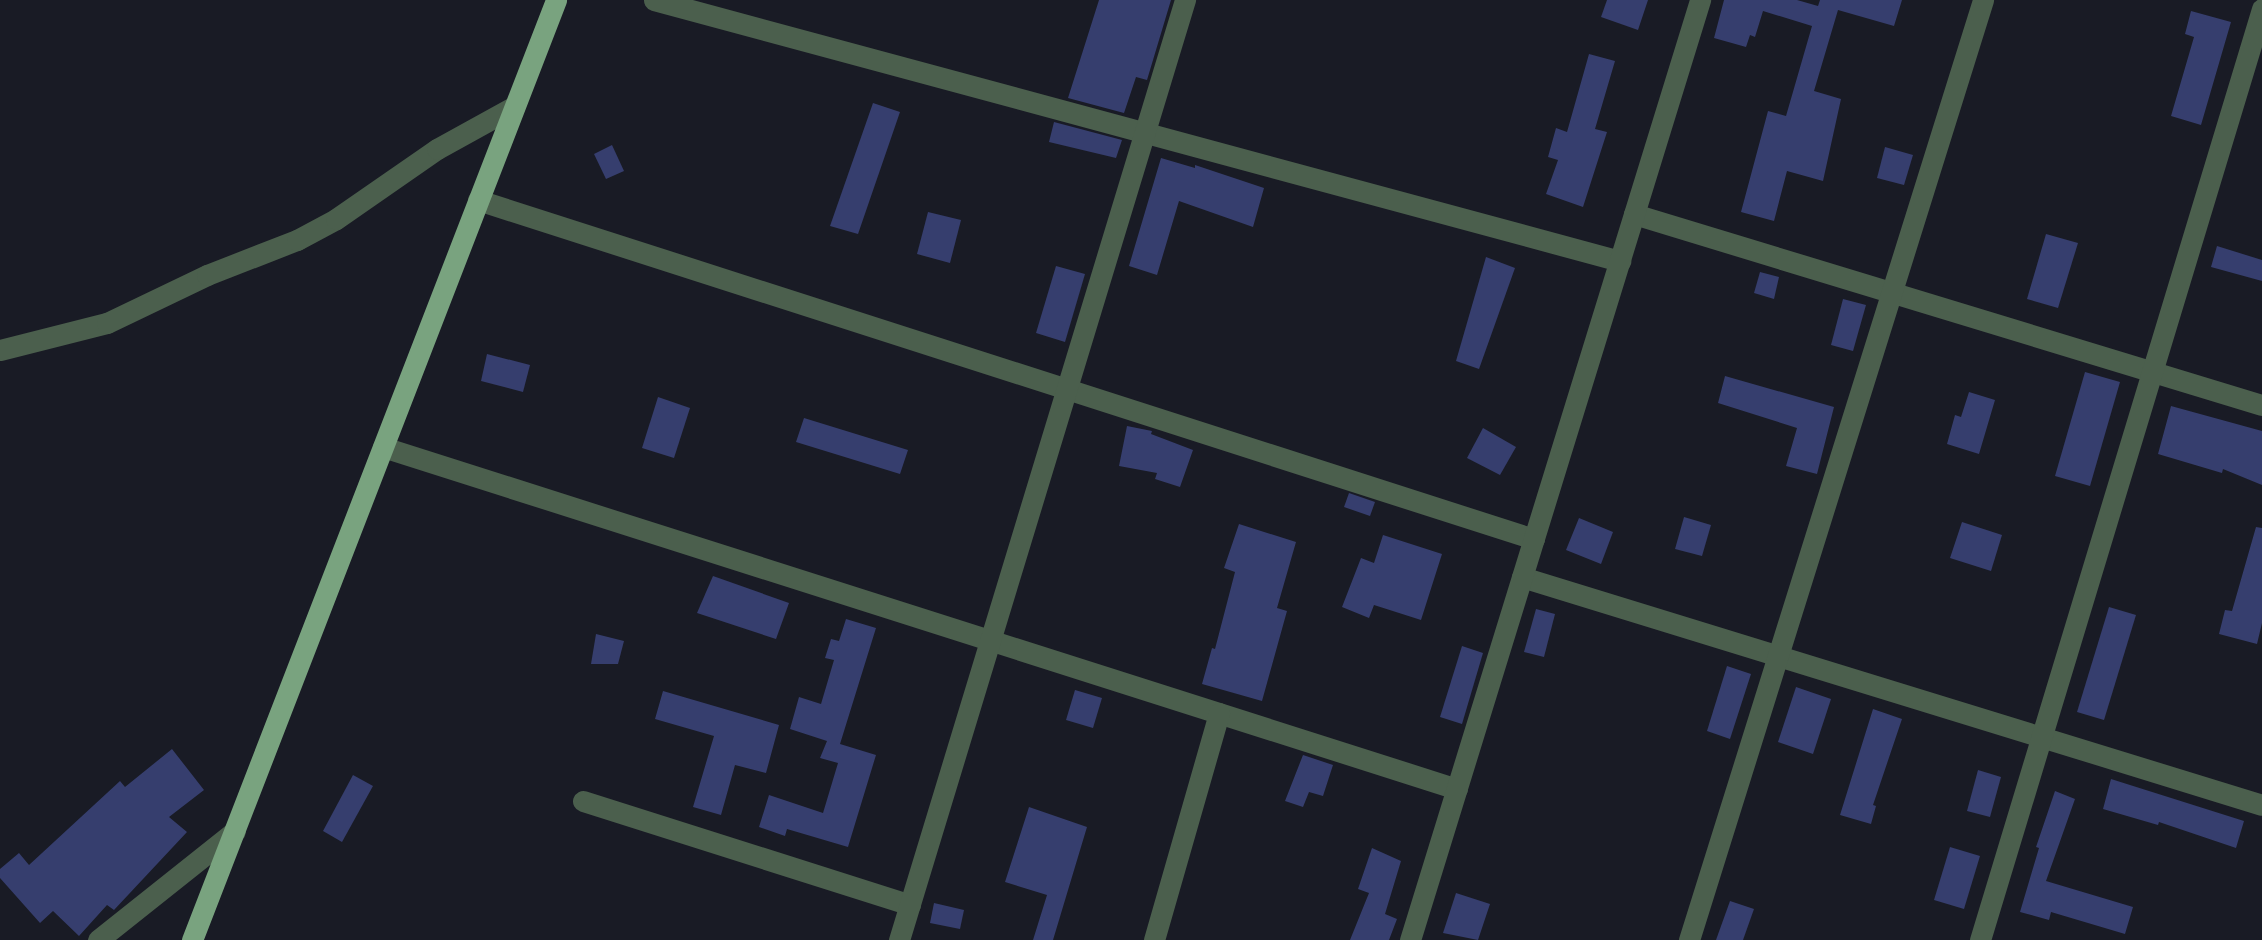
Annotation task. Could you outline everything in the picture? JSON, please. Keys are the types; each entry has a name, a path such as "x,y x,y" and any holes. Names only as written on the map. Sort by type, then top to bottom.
{"main road":[{"path":"192,940 556,0"}],"street":[{"path":"654,0 1620,261"},
{"path":"899,940 1185,0"},
{"path":"1410,940 1700,0"},
{"path":"1689,940 1983,0"},
{"path":"1980,940 2262,9"},
{"path":"0,350 107,323 207,275 297,240 336,219 437,149 513,107"},
{"path":"478,200 1534,538"},
{"path":"1634,214 2262,405"},
{"path":"383,447 1457,789"},
{"path":"1522,577 2262,805"},
{"path":"1154,940 1219,713"},
{"path":"583,801 910,905"},
{"path":"98,940 235,831"}],"building":[{"path":"1099,0 1171,0 1147,80 1136,77 1124,113 1068,98"},
{"path":"1607,0 1648,0 1638,30 1601,17"},
{"path":"1724,0 1797,0 1818,6 1820,0 1902,0 1894,26 1838,10 1814,91 1841,99 1823,181 1787,171 1774,221 1741,212 1768,111 1786,116 1812,26 1763,11 1755,37 1750,35 1746,47 1714,38"},
{"path":"2191,11 2231,22 2201,125 2171,116 2194,37 2185,34"},
{"path":"1589,54 1615,61 1595,129 1607,132 1583,207 1546,194 1558,160 1548,157 1556,128 1567,132"},
{"path":"873,103 900,112 858,234 830,226"},
{"path":"1054,122 1122,140 1116,158 1049,142"},
{"path":"612,145 624,171 606,179 594,154"},
{"path":"1885,147 1913,155 1904,185 1877,178"},
{"path":"1161,158 1195,168 1195,165 1264,188 1253,227 1179,201 1157,275 1129,266"},
{"path":"928,212 961,220 950,263 917,254"},
{"path":"2046,234 2078,243 2058,308 2027,299"},
{"path":"2217,246 2262,260 2262,281 2211,267"},
{"path":"1486,257 1515,268 1479,369 1456,361"},
{"path":"1056,266 1085,274 1065,342 1036,333"},
{"path":"1760,272 1779,277 1774,299 1754,293"},
{"path":"1843,299 1866,305 1853,351 1831,345"},
{"path":"487,354 530,365 523,392 481,381"},
{"path":"2085,372 2120,382 2090,486 2055,476"},
{"path":"1725,376 1834,407 1817,474 1786,466 1797,428 1718,403"},
{"path":"1969,392 1995,400 1979,454 1947,444 1955,415 1961,417"},
{"path":"658,397 690,408 674,458 642,448"},
{"path":"2171,406 2262,431 2262,485 2223,469 2222,473 2158,454"},
{"path":"804,418 908,450 900,474 796,442"},
{"path":"1127,426 1152,431 1151,434 1193,450 1180,487 1155,479 1157,473 1119,466"},
{"path":"1483,428 1516,447 1500,475 1467,458"},
{"path":"1349,493 1375,502 1370,516 1344,507"},
{"path":"1684,517 1711,525 1702,556 1675,549"},
{"path":"1579,518 1613,532 1601,564 1566,550"},
{"path":"1962,522 2002,535 1991,571 1950,558"},
{"path":"1239,524 1296,542 1277,608 1287,611 1262,701 1202,684 1212,648 1215,649 1235,572 1224,568"},
{"path":"2256,527 2262,528 2262,623 2257,644 2219,634 2225,610 2232,611"},
{"path":"1383,535 1442,554 1421,620 1374,605 1369,618 1342,607 1361,558 1374,563"},
{"path":"713,576 789,603 776,639 697,613"},
{"path":"2109,607 2136,615 2104,720 2077,712"},
{"path":"1536,609 1555,614 1544,657 1524,652"},
{"path":"846,619 876,628 840,744 876,755 848,847 787,829 785,836 759,827 769,795 823,813 838,763 820,758 827,741 790,729 799,697 821,704 834,660 825,658 831,639 839,641"},
{"path":"596,634 624,641 618,664 591,664"},
{"path":"1462,646 1483,653 1462,724 1440,717"},
{"path":"1727,666 1751,674 1730,739 1707,731"},
{"path":"1796,687 1831,699 1813,754 1778,742"},
{"path":"1075,690 1102,698 1093,728 1066,720"},
{"path":"663,691 779,725 766,773 735,765 721,815 693,807 714,736 655,719"},
{"path":"1873,709 1902,719 1873,805 1876,806 1871,824 1840,815"},
{"path":"172,749 204,790 169,817 187,832 114,910 107,905 79,936 53,911 40,923 0,878 0,869 19,853 29,865 120,781 125,787"},
{"path":"1303,755 1333,765 1323,796 1309,792 1303,807 1285,801"},
{"path":"1978,770 2001,777 1990,817 1967,811"},
{"path":"353,775 373,786 342,842 323,831"},
{"path":"2111,779 2244,821 2236,848 2159,822 2158,825 2103,809"},
{"path":"2055,791 2075,799 2046,881 2133,907 2125,934 2051,912 2049,920 2020,912 2039,848 2036,847"},
{"path":"1029,807 1087,827 1053,940 1033,940 1047,895 1005,882"},
{"path":"1950,847 1980,856 1964,909 1934,900"},
{"path":"1372,848 1401,861 1385,914 1397,919 1389,940 1350,940 1369,893 1358,889"},
{"path":"1456,893 1490,904 1478,940 1443,933"},
{"path":"1730,901 1754,909 1743,940 1716,940"},
{"path":"934,903 964,910 960,929 930,923"}]}
